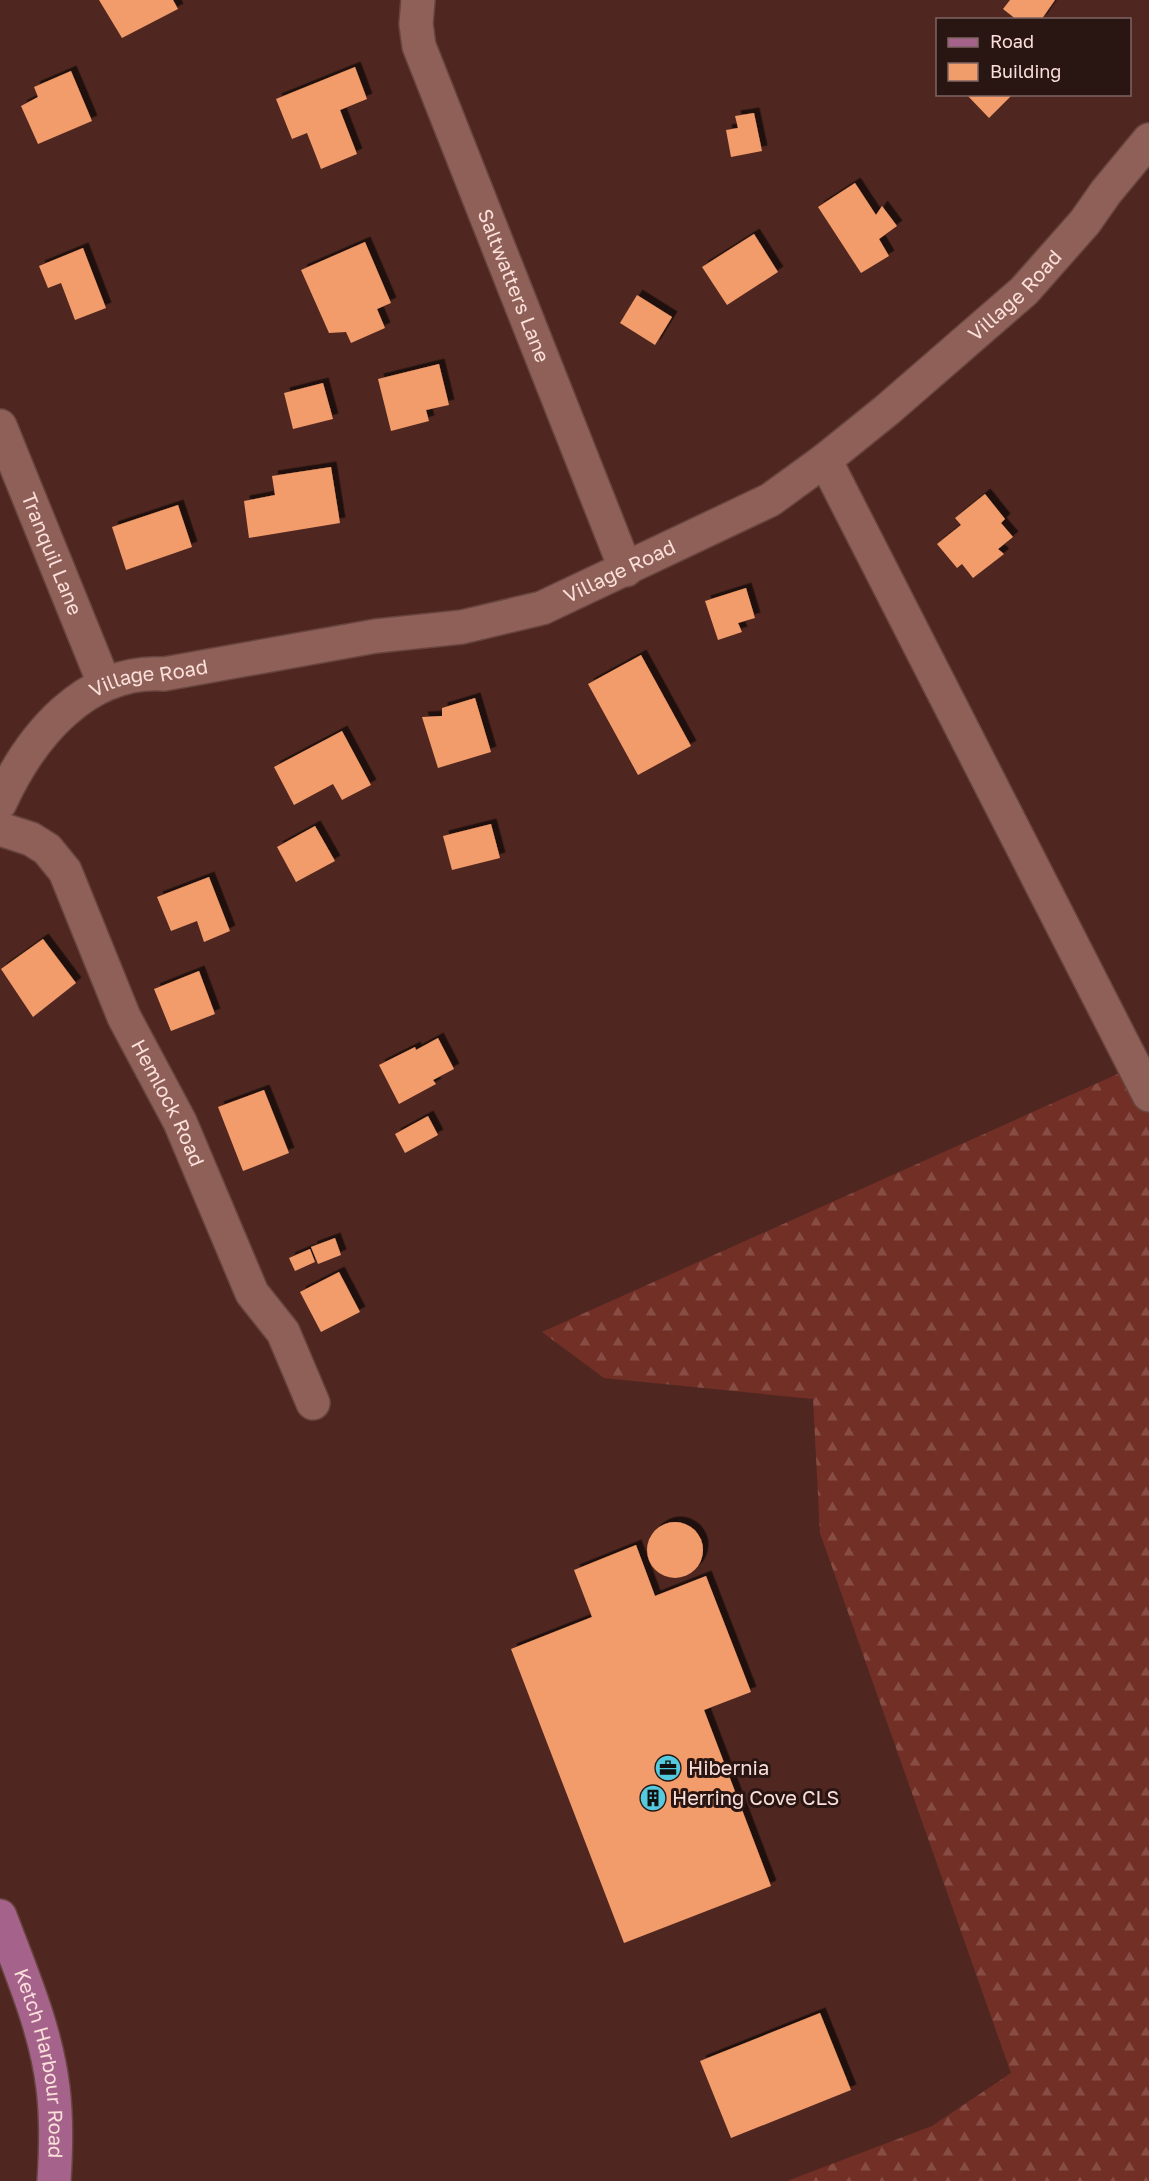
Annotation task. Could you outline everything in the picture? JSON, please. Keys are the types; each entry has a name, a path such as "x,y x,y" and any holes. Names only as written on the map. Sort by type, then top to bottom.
{"main road":[{"name":"Ketch Harbour Road","path":"0,1916 38,2018 53,2088 56,2145 54,2181"}],"street":[{"name":"Saltwatters Lane","path":"418,0 416,24 419,46 626,570"},
{"name":"Village Road","path":"0,803 22,760 45,730 70,707 104,683 132,675 164,674 376,636 462,627 542,608 770,500 825,460 958,351 1024,291 1085,222 1106,192 1149,140"},
{"name":"Tranquil Lane","path":"0,426 104,683"},
{"path":"825,460 1149,1095"},
{"name":"Hemlock Road","path":"0,829 31,839 47,849 65,871 124,1017 182,1128 252,1293 283,1332 314,1403"}],"green space":[{"path":"1149,1060 1149,2181 787,2181 932,2126 1011,2073 820,1533 813,1399 604,1378 542,1332"}],"building":[{"path":"99,0 173,0 178,9 122,38"},
{"path":"1010,0 1055,0 1042,18 1014,18 1003,9"},
{"path":"355,67 367,99 340,110 357,154 321,169 307,133 292,139 276,99"},
{"path":"71,71 92,121 38,144 21,106 38,97 34,87"},
{"path":"968,96 1011,96 989,118"},
{"path":"754,113 762,151 731,157 726,130 738,128 735,116"},
{"path":"855,183 876,215 882,206 897,226 879,239 889,256 861,273 818,207"},
{"path":"754,234 778,272 727,305 702,267"},
{"path":"365,242 391,303 377,309 385,328 351,343 346,332 329,333 301,270"},
{"path":"83,248 106,308 75,320 61,283 48,288 39,266"},
{"path":"637,295 672,317 655,345 620,323"},
{"path":"439,364 449,405 426,410 429,421 391,431 378,379"},
{"path":"323,383 333,419 293,429 284,393"},
{"path":"331,467 340,523 249,538 244,501 275,495 272,476"},
{"path":"985,494 1005,519 1001,523 1013,537 998,549 1004,554 973,578 962,564 957,568 937,544 961,525 955,518"},
{"path":"178,505 192,547 126,570 112,527"},
{"path":"746,588 755,618 738,623 742,632 718,640 705,601"},
{"path":"641,655 691,746 638,775 588,684"},
{"path":"475,698 491,752 438,768 422,717 442,716 442,708"},
{"path":"342,731 371,785 342,800 333,784 294,805 274,767"},
{"path":"491,824 500,858 452,870 443,836"},
{"path":"315,826 335,861 296,882 277,847"},
{"path":"209,877 230,931 204,942 197,921 171,931 157,897"},
{"path":"43,939 76,983 33,1017 1,969"},
{"path":"199,971 215,1014 171,1031 154,989"},
{"path":"438,1038 454,1069 433,1080 436,1084 399,1104 379,1065"},
{"path":"264,1090 289,1153 243,1171 218,1107"},
{"path":"428,1116 438,1135 405,1153 395,1134"},
{"path":"335,1238 341,1255 318,1264 311,1247"},
{"path":"310,1249 315,1262 295,1271 289,1258"},
{"path":"339,1272 360,1312 321,1332 300,1292"},
{"path":"670,1522 680,1522 695,1530 701,1539 703,1550 701,1561 695,1570 680,1578 670,1578 659,1573 652,1566 647,1555 647,1545 652,1534 659,1527"},
{"name":"Herring Cove CLS","path":"636,1545 655,1596 706,1576 751,1692 704,1710 771,1886 624,1943 511,1649 592,1617 574,1570"},
{"path":"820,2013 851,2090 731,2138 700,2061"}],"place":[{"name":"Hibernia","path":"668,1768"},
{"name":"Herring Cove CLS","path":"653,1798"}]}
